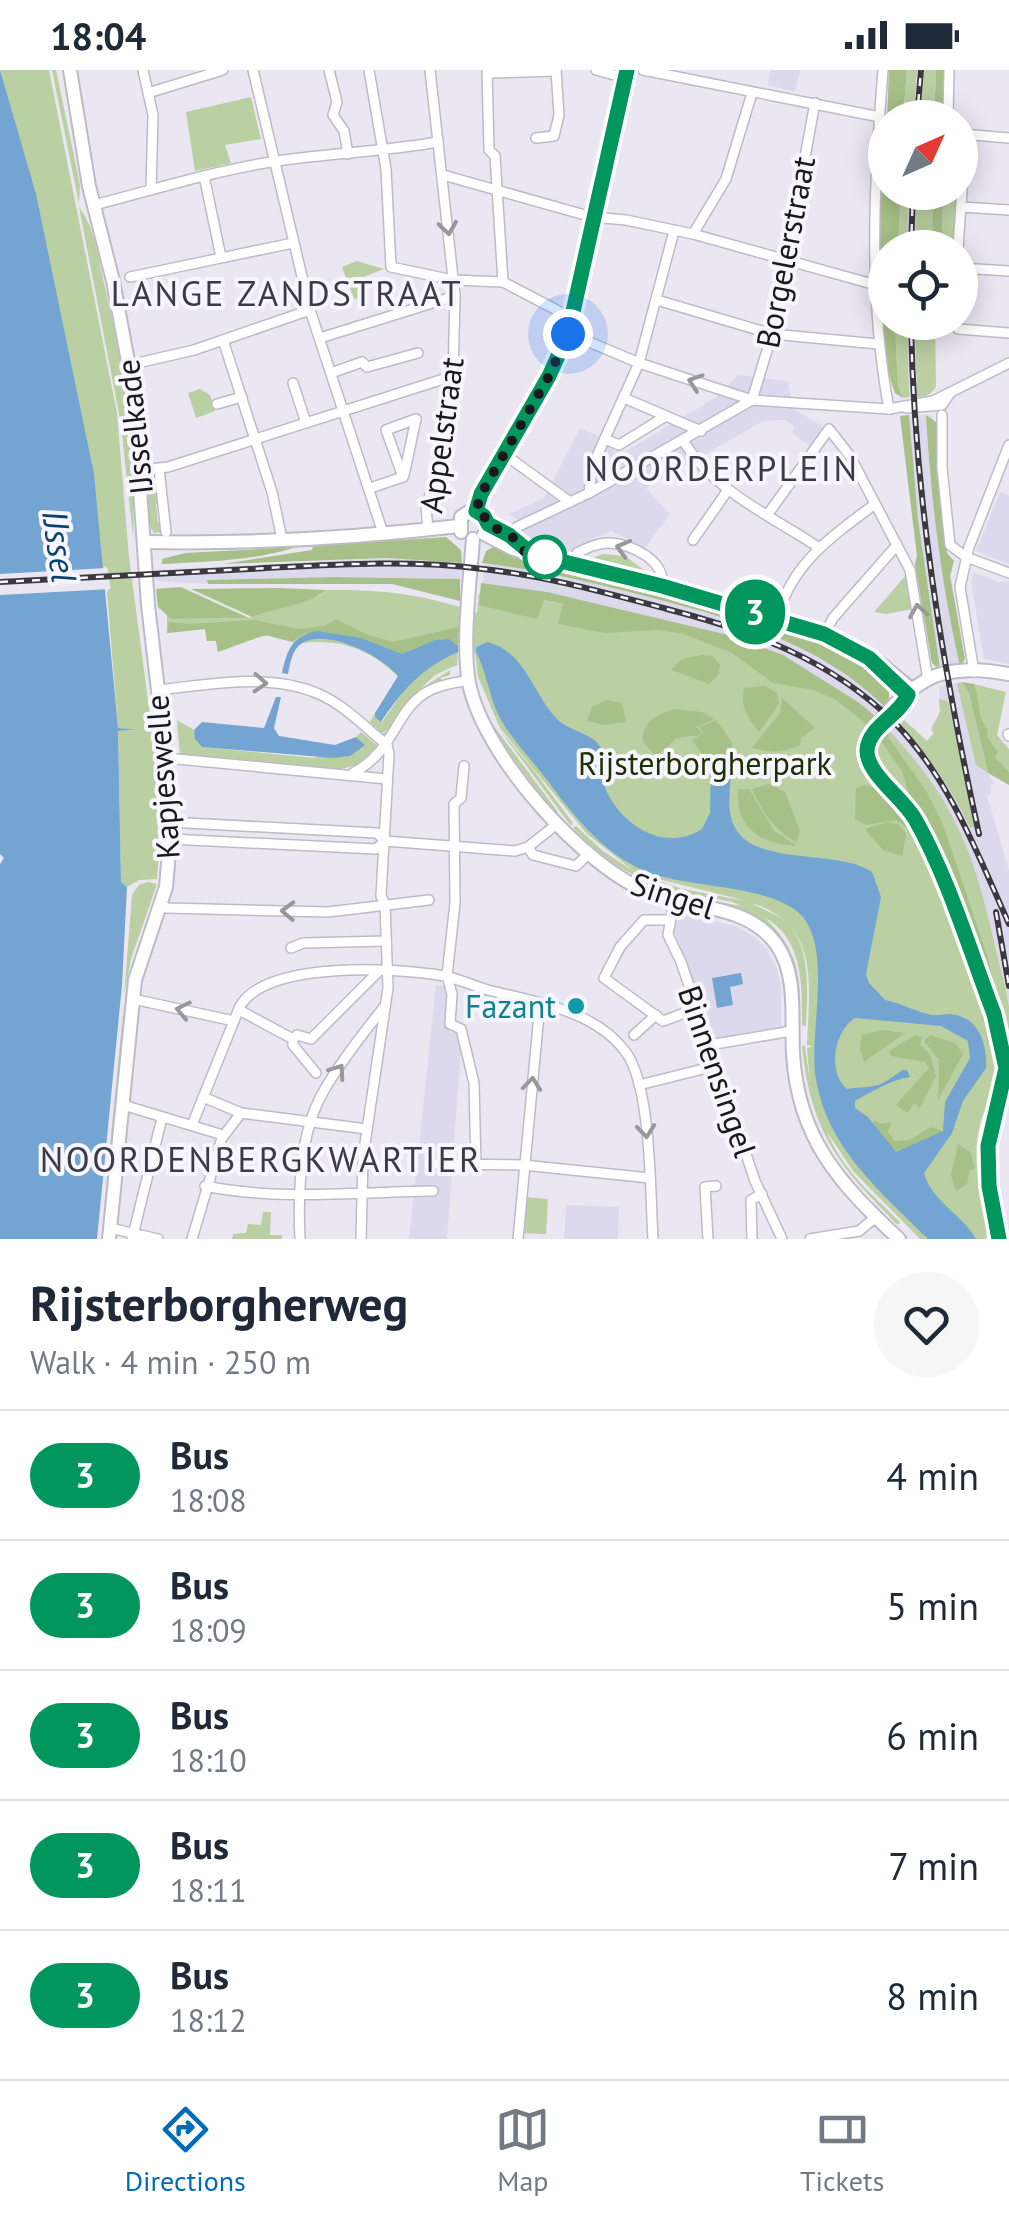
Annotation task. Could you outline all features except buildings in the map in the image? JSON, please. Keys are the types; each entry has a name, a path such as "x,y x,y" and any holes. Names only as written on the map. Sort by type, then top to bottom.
{"street":[{"name":"IJsselkade","path":"70,70 129,365 145,546"},
{"path":"143,70 153,115 151,190"},
{"path":"148,93 223,70"},
{"path":"253,70 310,310 383,534"},
{"path":"329,70 337,102 333,115 344,130 348,154"},
{"path":"369,70 384,150 391,268 453,280 503,282 572,318"},
{"name":"Appelstraat","path":"428,530 426,508 441,462 453,376 455,296 430,70"},
{"path":"503,282 495,156 489,150 488,72 556,70 559,116 554,136 536,138"},
{"path":"476,511 481,494 540,392 568,334 626,74 596,70"},
{"path":"643,70 868,114"},
{"path":"881,100 883,70"},
{"path":"949,100 950,70"},
{"path":"693,234 726,178 752,93"},
{"name":"Borgelerstraat","path":"752,400 772,334 816,103"},
{"path":"978,136 1009,138"},
{"path":"94,204 274,162 438,142"},
{"path":"204,176 221,257"},
{"path":"444,176 592,217 693,234 868,284"},
{"path":"978,209 1009,210"},
{"path":"589,493 592,466 639,362 674,230"},
{"path":"130,277 293,243"},
{"path":"978,269 1009,271"},
{"path":"320,338 455,296"},
{"path":"656,300 772,334 878,344"},
{"path":"129,365 170,357 310,310"},
{"path":"978,331 1009,333"},
{"path":"568,334 752,400 910,409 939,406 951,392 1009,363"},
{"path":"224,340 256,438 282,539"},
{"path":"878,340 894,408"},
{"path":"332,373 362,362 367,367 418,353"},
{"path":"141,470 160,469 453,376"},
{"path":"293,383 306,423"},
{"path":"216,404 242,396"},
{"path":"624,398 702,432"},
{"path":"506,540 517,527 684,442 752,400"},
{"path":"942,415 942,468 950,542 954,550 1009,573"},
{"path":"605,439 619,444 666,416"},
{"path":"416,419 412,439 403,477 386,430 416,419"},
{"path":"768,514 829,429 850,456 897,544 914,587 928,680"},
{"path":"684,442 697,461 728,490 818,547"},
{"path":"974,672 960,587 966,556 1009,444"},
{"path":"504,454 570,502"},
{"path":"592,466 616,478"},
{"name":"IJsselkade","path":"160,469 166,532"},
{"path":"370,488 403,477"},
{"path":"693,540 728,490"},
{"path":"777,618 785,593 818,547 875,504"},
{"path":"459,526 465,513 476,511 484,516 482,532"},
{"path":"145,546 383,534 459,526"},
{"path":"459,526 464,535 482,532 524,551 662,586 824,634 884,666 910,692"},
{"name":"Singel","path":"482,532 468,649 469,680 474,703 499,748 557,824 587,854 633,886 674,901 741,916 772,938 789,972 793,1060 802,1111 814,1141 838,1179 899,1239"},
{"path":"573,564 577,553 589,547 622,544 655,565 662,575 662,586"},
{"path":"824,634 835,615 897,544"},
{"name":"Kapjeswelle","path":"110,1233 136,974 169,869 168,758 145,546"},
{"path":"974,672 1009,683"},
{"path":"999,1239 987,1162 990,1130 1004,1086 1002,1043 924,835 906,806 869,764 867,749 873,733 910,692 928,680 974,672 1009,674"},
{"path":"350,774 370,762 387,744 421,696 444,685 469,680"},
{"path":"160,690 237,682 292,685 333,702 387,744"},
{"path":"361,1239 360,1192 386,1004 382,896 387,744"},
{"path":"168,758 388,779"},
{"path":"464,766 461,798 454,804 457,846 447,976 456,1027 474,1083 476,1166"},
{"path":"168,822 377,833 385,841 515,851 528,847 557,824"},
{"path":"169,839 376,850 385,841"},
{"path":"528,847 533,854 576,866 587,854"},
{"path":"160,904 168,908 328,912 429,900"},
{"name":"Binnensingel","path":"674,901 668,935 782,1239"},
{"path":"669,920 644,920 620,946 604,978 663,1021 696,1008"},
{"path":"291,948 303,943 386,941"},
{"path":"192,1125 234,1021 250,994 299,975 340,970 447,976 584,1019 608,1034 629,1056 645,1119 653,1239"},
{"path":"293,1039 298,1035 311,1039 382,972"},
{"path":"133,999 234,1021"},
{"path":"300,1239 299,1196 318,1100 386,1004"},
{"path":"518,1239 540,1004"},
{"path":"239,1010 293,1039"},
{"path":"634,1035 656,1015"},
{"path":"709,1045 792,1032"},
{"path":"293,1039 293,1045 316,1073"},
{"path":"638,1086 715,1066"},
{"path":"204,1096 241,1113 367,1130"},
{"path":"123,1104 224,1135"},
{"path":"192,1239 205,1186 224,1135 241,1113"},
{"path":"132,1236 162,1118"},
{"path":"437,1164 524,1165 650,1178"},
{"path":"205,1186 240,1193 299,1196 433,1192"},
{"path":"708,1239 704,1188 716,1186"},
{"path":"752,1239 750,1200 762,1194"},
{"path":"810,1239 859,1231 876,1217"},
{"path":"110,1233 158,1239"}],"shaded area":[{"path":"770,70 800,70 795,92 768,85"},
{"path":"900,210 933,210 932,230 899,230"},
{"path":"897,340 934,340 930,394 903,398"},
{"path":"738,375 788,381 792,408 822,426 811,447 792,433 795,427 785,420 763,421 646,488 670,514 645,548 611,531 566,553 529,545 518,520 509,514 544,498 580,428 603,438 618,456 718,396"},
{"path":"930,415 936,422 947,553 965,659 962,665 937,669 932,663 915,564 900,416"},
{"path":"1000,492 1009,496 1009,564 976,551"},
{"path":"485,553 580,573 800,638 889,701 875,716 482,592"},
{"path":"387,558 462,563 460,579 333,577 208,580 208,584 156,581 155,570"},
{"path":"973,572 999,582 1009,581 1009,664 984,659 971,582"},
{"path":"962,682 990,778 995,782 987,796 1009,871 1009,1047 1000,1003 886,732 896,720 901,724 904,720 927,741 934,733 931,729 940,711 939,686"},
{"path":"680,914 736,926 767,949 781,988 781,1028 719,1040 711,1036 674,930"},
{"path":"436,985 451,986 450,1032 457,1033 461,1048 447,1239 409,1239"},
{"path":"566,1205 619,1207 618,1239 564,1239"}],"green space":[{"path":"0,70 49,70 117,413 129,557 154,746 159,852 157,879 139,880 127,887 121,882 118,731 135,731 118,728 108,569 101,569"},
{"path":"52,70 56,70 80,185 79,204"},
{"path":"889,70 907,70 904,100 888,100"},
{"path":"907,70 917,70 915,100 904,100"},
{"path":"924,70 936,70 935,100 922,100"},
{"path":"936,70 946,70 945,100 935,100"},
{"path":"251,97 261,139 225,145 231,163 195,171 186,112"},
{"path":"79,207 95,241 122,374 131,439 133,537 121,424"},
{"path":"881,210 900,210 899,230 880,230"},
{"path":"900,210 908,210 908,230 899,230"},
{"path":"916,210 933,210 932,230 915,230"},
{"path":"933,210 943,210 942,230 932,230"},
{"path":"943,210 958,210 957,230 942,230"},
{"path":"357,261 384,269 358,279 362,297 354,299 342,267"},
{"path":"883,340 896,340 898,387 903,398 895,393"},
{"path":"896,340 907,340 909,397 903,398 898,387"},
{"path":"915,340 935,340 936,387 928,395 917,397"},
{"path":"200,389 210,395 215,411 196,418 188,393"},
{"path":"909,415 918,520 940,669 932,663 915,564 900,416"},
{"path":"926,415 936,422 947,553 954,561 950,576 965,659 960,666 938,541"},
{"path":"151,476 155,493 160,493 161,503 156,504 158,523 163,523 164,532 154,533 149,525 147,483 152,482"},
{"path":"446,537 461,550 462,563 387,558 222,564 312,550 313,546"},
{"path":"296,547 247,558 162,564 162,559 185,553"},
{"path":"493,547 515,558 785,628 868,668 889,688 889,701 885,707 833,666 744,625 608,587 482,563 486,551"},
{"path":"603,554 625,556 648,573 589,559"},
{"path":"907,574 913,609 874,612"},
{"path":"460,579 460,601 392,584 208,584 207,580"},
{"path":"481,583 547,592 728,635 783,655 875,716 868,725 836,700 814,690 773,683 732,653 684,634 658,630 605,633 558,624 563,604 544,600 537,619 479,605"},
{"path":"181,587 249,618 171,619 158,607 156,589"},
{"path":"191,589 326,590 300,603 252,617"},
{"name":"Rijsterborgherpark","path":"326,590 403,594 477,613 479,593 543,600 676,629 871,713 927,776 960,831 979,884 1005,986 1009,1047 1000,1004 986,1010 1000,1070 997,1093 983,1116 977,1144 986,1239 920,1239 853,1171 827,1132 849,1170 900,1222 898,1225 859,1184 831,1146 812,1102 802,1046 810,1083 807,1048 813,1046 807,1045 809,980 799,941 806,968 806,1026 802,1025 801,979 794,951 777,926 764,917 785,942 796,968 800,1028 796,1028 796,983 767,928 677,897 741,906 682,893 683,889 751,902 638,874 680,888 679,892 649,882 622,868 584,839 573,828 576,826 603,851 635,872 587,834 500,728 478,677 475,652 458,652 457,665 435,675 419,690 450,670 450,675 431,686 386,736 383,734 388,729 382,733 370,722 375,713 382,722 407,686 360,650 265,636 218,652 216,641 207,641 205,629 167,633 167,615 171,619 249,618"},
{"path":"336,619 393,642 459,627 458,646 449,639 435,640 402,654 361,638 304,633 292,642 265,635 218,652 216,641 207,641 205,629 167,633 169,622 254,620 299,629 325,626"},
{"path":"713,656 720,665 718,675 709,684 672,670 689,657"},
{"path":"962,682 969,693 988,773 976,765 957,684"},
{"path":"962,682 974,684 987,737 998,752 995,757 1009,772 1009,785 988,773 969,693"},
{"path":"974,684 1006,692 997,735 1009,749 1009,772 995,757 997,752 986,737 988,731 981,722"},
{"path":"765,686 777,693 779,704 759,732 746,711 743,695 744,688"},
{"path":"782,698 815,728 801,738 800,745 788,750 752,748 780,713"},
{"path":"939,699 948,701 975,826 970,828 939,773 901,724 904,720 927,741 934,733 931,729 940,712"},
{"path":"606,700 622,703 626,722 605,725 587,721 592,707"},
{"path":"675,709 702,712 714,719 696,727 702,732 700,735 677,738 656,756 643,742 645,729 656,716"},
{"path":"177,720 194,730 202,747 314,758 363,743 356,737 361,732 379,747 360,764 334,771 180,756"},
{"path":"716,720 731,741 735,755 729,766 726,762 710,765 692,740 704,733 699,727"},
{"path":"489,725 493,725 558,812 554,814"},
{"path":"888,728 888,737 925,789 942,822 986,952 1003,1017 937,848 910,798 902,771 879,738"},
{"path":"499,729 573,823 571,826"},
{"path":"769,784 785,792 800,831 796,842 770,819 752,789"},
{"path":"864,785 878,789 905,813 906,827 896,820 866,825 855,819 856,788"},
{"path":"738,789 749,789 774,831 797,846 772,842 753,831 741,814"},
{"path":"888,822 899,825 906,834 902,856 883,850 865,829"},
{"path":"157,884 131,959 124,996 132,895 139,885"},
{"path":"124,1001 117,1099 102,1230"},
{"path":"883,1030 905,1033 864,1062 860,1049 862,1035"},
{"path":"915,1035 922,1037 920,1045 930,1054 936,1076 920,1108 914,1103 907,1113 896,1105 929,1068 925,1062 891,1056 889,1051"},
{"path":"930,1035 955,1043 963,1054 938,1100 939,1060 924,1041"},
{"path":"875,1120 882,1124 891,1122 888,1132 894,1141 911,1139 931,1127 943,1131 897,1152 885,1142"},
{"path":"958,1144 970,1152 975,1168 970,1170 967,1184 956,1191 951,1175"},
{"path":"525,1197 548,1199 546,1234 523,1233"},
{"path":"263,1212 271,1212 270,1235 282,1235 282,1239 232,1239 233,1234 246,1233 248,1224 261,1225"}],"water":[{"name":"IJssel","path":"0,70 36,194 94,474 118,728 136,730 118,731 121,882 127,887 122,985 97,1239 0,1239 0,864 4,858 0,854"},
{"path":"317,631 361,638 402,654 435,640 449,639 458,646 458,652 414,681 381,722 375,713 398,676 367,653 338,641 311,640 298,647 288,674 282,673 292,645"},
{"path":"487,642 511,655 559,721 600,746 606,790 623,815 646,832 674,838 702,829 710,813 711,763 720,759 731,769 731,817 739,834 771,851 836,860 872,872 881,897 866,974 869,983 885,1000 926,1014 949,1014 968,1020 983,1040 986,1068 963,1101 952,1133 924,1173 940,1200 976,1239 928,1239 859,1168 832,1127 816,1080 818,972 811,932 802,916 772,898 650,873 601,843 575,816 498,715 476,647","holes":["855,1018 941,1026 968,1041 970,1058 945,1102 943,1131 896,1152 868,1117 855,1108 855,1101 910,1077 907,1070 876,1086 847,1089 837,1073 838,1042"]},
{"path":"276,697 281,697 274,728 279,736 335,745 356,737 365,745 350,756 333,758 202,747 195,739 194,730 202,722 264,728"},
{"path":"741,973 743,984 730,987 733,1005 717,1008 712,978"}],"pier":[{"path":"106,568 111,589 0,595 0,574"}],"railway":[{"path":"918,100 921,70"},
{"path":"912,210 912,230"},
{"path":"912,340 918,452 932,580 979,834"},
{"path":"0,582 337,565 454,566 553,581 729,627 816,664 894,722 947,792 1009,924"},
{"path":"996,912 1009,986"}],"bus line":[{"name":"3","path":"627,70 568,334 524,422 481,494 476,511 488,524 514,538 524,551 532,554 662,586 824,634 869,658 908,695 873,733 868,743 868,760 924,835 1002,1043 1004,1086 990,1130 987,1162 999,1239"}],"place":[{"name":"Fazant","path":"576,1006"}],"district":[{"name":"LANGE ZANDSTRAAT","path":"287,293"},
{"name":"NOORDERPLEIN","path":"722,468"},
{"name":"NOORDENBERGKWARTIER","path":"261,1159"}],"route":[{"path":"545,557 552,559 532,554 524,551 514,538 488,524 476,511 481,494 524,422 568,334"}]}
